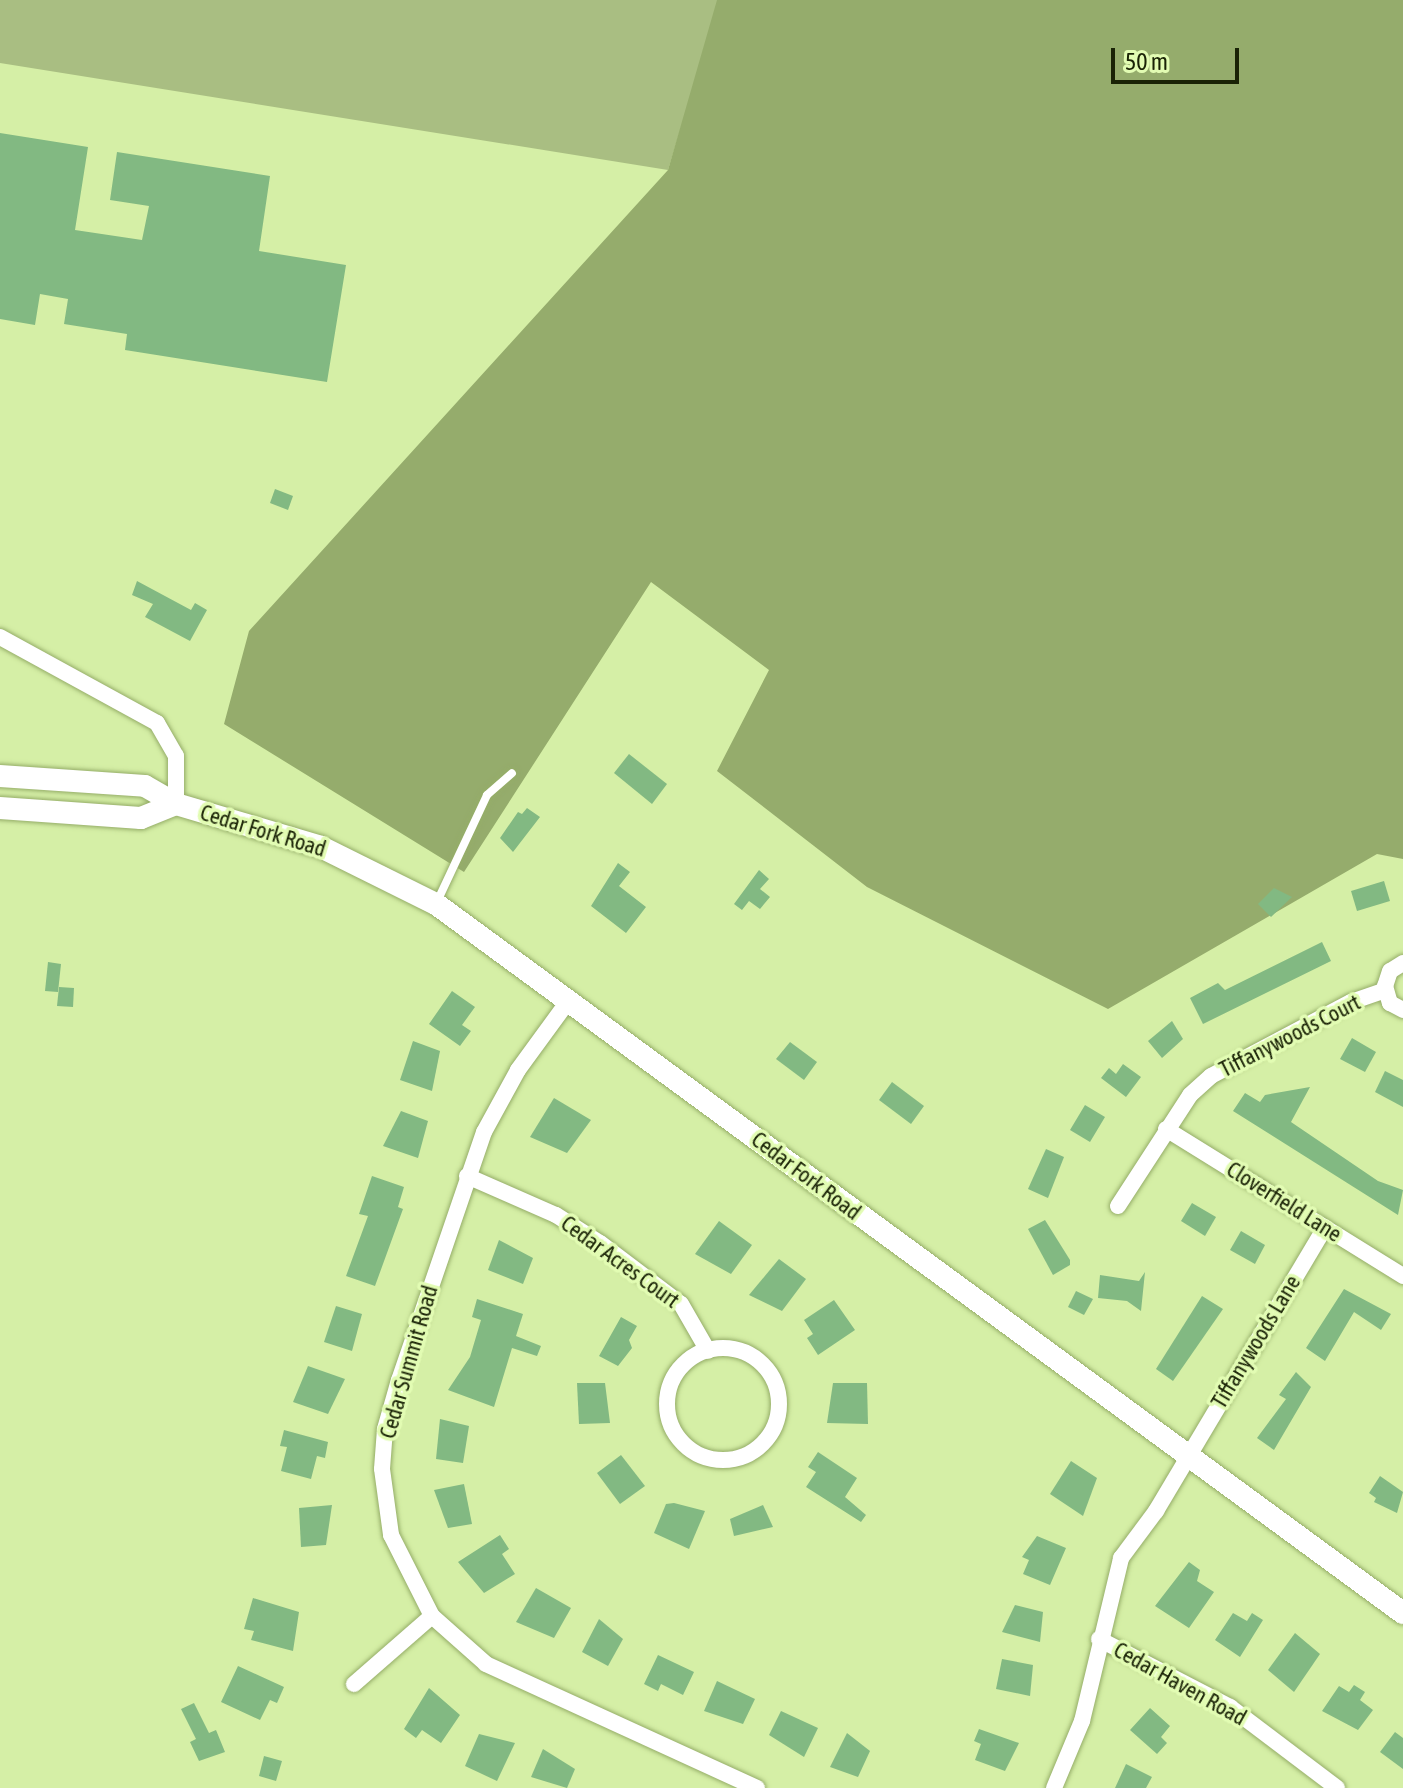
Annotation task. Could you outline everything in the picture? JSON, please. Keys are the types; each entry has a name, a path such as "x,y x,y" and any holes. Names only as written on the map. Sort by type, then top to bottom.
{"street":[{"name":"Cedar Fork Road","path":"0,637 157,723 176,756 176,804"},
{"name":"Cedar Fork Road","path":"0,776 145,786 176,804 321,847 436,904 1403,1613"},
{"name":"Cedar Fork Road","path":"0,808 141,818 176,804"},
{"name":"Tiffanywoods Court","path":"1403,963 1390,971 1385,990 1390,1003 1403,1010"},
{"name":"Tiffanywoods Court","path":"1118,1206 1190,1095 1222,1069 1351,1002 1385,990"},
{"name":"Cedar Summit Road","path":"569,1000 500,1100 467,1176 385,1429 382,1469 391,1535 432,1616 463,1647 514,1679 757,1788"},
{"name":"Cloverfield Lane","path":"1166,1129 1403,1276"},
{"name":"Cedar Acres Court","path":"467,1176 556,1215 600,1243 681,1304 708,1351"},
{"name":"Tiffanywoods Lane","path":"1054,1788 1082,1721 1099,1639 1121,1558 1187,1456 1325,1227"},
{"path":"708,1351 745,1353 765,1368 777,1390 774,1427 759,1447 737,1458 713,1459 690,1450 669,1419 672,1382 687,1362 708,1351"},
{"path":"354,1684 432,1616"},
{"name":"Cedar Haven Road","path":"1099,1639 1230,1707 1337,1788"}],"lane":[{"path":"436,904 487,795 512,773"}],"green space":[{"path":"0,0 719,2 668,170 0,63"},
{"path":"717,0 1403,0 1403,859 1377,854 1108,1009 867,887 717,771 769,670 651,582 464,872 224,724 249,631 668,170"}],"building":[{"path":"0,133 88,147 75,230 142,240 149,206 110,200 117,152 270,176 259,251 346,265 327,382 125,350 127,334 64,324 68,299 40,294 35,325 0,319"},
{"path":"275,489 293,496 288,510 270,503"},
{"path":"137,581 191,610 195,603 207,610 190,641 145,617 153,604 132,595"},
{"path":"629,754 667,784 652,804 614,773"},
{"path":"527,808 540,817 513,852 500,838 518,812 522,814"},
{"path":"618,863 630,872 619,886 646,907 626,933 591,906"},
{"path":"759,870 769,879 760,889 770,897 760,909 749,901 742,910 734,904"},
{"path":"1384,881 1390,901 1357,911 1351,891"},
{"path":"1274,888 1292,897 1271,917 1258,904"},
{"path":"1322,942 1331,961 1203,1024 1190,998 1218,983 1225,990"},
{"path":"48,962 61,964 58,992 45,991"},
{"path":"59,987 74,988 73,1007 57,1006"},
{"path":"452,991 475,1007 462,1025 471,1031 460,1046 429,1024"},
{"path":"1172,1021 1183,1039 1162,1058 1148,1041"},
{"path":"1352,1038 1376,1052 1365,1072 1340,1059"},
{"path":"413,1041 440,1051 432,1091 400,1080"},
{"path":"790,1042 817,1062 804,1080 776,1059"},
{"path":"1123,1064 1141,1077 1126,1097 1101,1078 1109,1068 1116,1074"},
{"path":"1385,1071 1403,1080 1403,1107 1375,1092"},
{"path":"892,1082 924,1106 911,1124 879,1100"},
{"path":"1310,1087 1291,1122 1378,1181 1403,1190 1398,1215 1233,1111 1245,1093 1260,1102 1265,1095"},
{"path":"554,1098 591,1120 567,1153 530,1137"},
{"path":"1085,1105 1105,1117 1090,1142 1070,1130"},
{"path":"401,1111 428,1121 418,1158 383,1146"},
{"path":"1046,1149 1064,1157 1048,1198 1028,1189"},
{"path":"372,1176 404,1187 398,1207 403,1209 375,1286 346,1276 368,1216 359,1214"},
{"path":"1192,1203 1216,1217 1205,1236 1181,1221"},
{"path":"1045,1220 1070,1260 1070,1265 1053,1275 1028,1229"},
{"path":"719,1221 752,1245 731,1274 695,1254"},
{"path":"1241,1231 1265,1245 1255,1264 1230,1250"},
{"path":"499,1240 533,1258 523,1284 488,1270"},
{"path":"779,1259 806,1279 782,1311 749,1295"},
{"path":"1145,1272 1141,1311 1127,1301 1098,1298 1100,1275 1139,1281"},
{"path":"1344,1289 1391,1314 1381,1330 1354,1312 1325,1361 1306,1348"},
{"path":"1076,1291 1093,1299 1084,1315 1068,1307"},
{"path":"1202,1296 1223,1309 1173,1381 1156,1369"},
{"path":"477,1299 523,1314 516,1336 541,1346 537,1356 512,1348 494,1407 448,1390 470,1357 481,1320 472,1317"},
{"path":"834,1300 855,1330 818,1355 807,1338 813,1334 804,1320"},
{"path":"336,1306 362,1314 352,1351 324,1342"},
{"path":"621,1317 637,1326 629,1340 632,1348 618,1366 599,1356"},
{"path":"308,1366 345,1379 328,1414 293,1402"},
{"path":"1296,1372 1311,1387 1274,1450 1257,1438 1286,1399 1279,1395"},
{"path":"577,1383 605,1383 610,1423 579,1424"},
{"path":"833,1383 867,1383 868,1424 827,1423"},
{"path":"440,1419 469,1426 463,1463 436,1459"},
{"path":"284,1430 328,1442 325,1458 317,1456 311,1479 281,1471 287,1447 280,1446"},
{"path":"818,1452 857,1478 845,1497 866,1515 861,1522 806,1487 816,1472 808,1467"},
{"path":"621,1455 645,1486 620,1504 597,1473"},
{"path":"1071,1461 1097,1478 1083,1516 1050,1494"},
{"path":"1380,1476 1403,1492 1397,1513 1374,1502 1376,1498 1369,1493"},
{"path":"464,1484 472,1524 448,1528 434,1490"},
{"path":"666,1504 705,1511 689,1549 654,1533"},
{"path":"332,1505 326,1545 301,1547 299,1508"},
{"path":"763,1505 773,1527 734,1536 730,1519"},
{"path":"500,1535 509,1549 502,1554 515,1574 484,1593 458,1562"},
{"path":"1037,1536 1066,1548 1050,1585 1023,1574 1029,1560 1022,1557"},
{"path":"1189,1562 1200,1570 1197,1581 1214,1592 1189,1628 1155,1606"},
{"path":"536,1588 571,1608 554,1638 516,1622"},
{"path":"253,1598 299,1612 293,1651 251,1640 254,1631 244,1629"},
{"path":"1015,1605 1043,1612 1040,1642 1002,1632"},
{"path":"1233,1613 1247,1621 1252,1613 1263,1620 1240,1657 1215,1640"},
{"path":"599,1619 623,1639 608,1666 582,1652"},
{"path":"1295,1633 1320,1654 1294,1692 1268,1670"},
{"path":"658,1655 694,1672 683,1695 661,1684 658,1691 644,1684"},
{"path":"1002,1659 1033,1665 1030,1696 996,1689"},
{"path":"238,1666 284,1687 277,1703 270,1700 260,1720 221,1702"},
{"path":"717,1681 755,1699 743,1724 704,1711"},
{"path":"1354,1685 1365,1692 1360,1700 1373,1710 1358,1730 1322,1711 1339,1686 1349,1692"},
{"path":"429,1688 460,1715 441,1743 422,1730 416,1738 404,1729"},
{"path":"194,1703 209,1733 216,1730 225,1752 199,1761 190,1742 196,1739 181,1709"},
{"path":"1150,1708 1170,1726 1161,1737 1167,1743 1157,1754 1130,1730"},
{"path":"781,1711 818,1728 804,1757 769,1735"},
{"path":"979,1729 1019,1743 1005,1771 975,1760 981,1744 974,1741"},
{"path":"1395,1732 1403,1738 1403,1769 1380,1752"},
{"path":"847,1733 870,1751 858,1777 830,1767"},
{"path":"479,1734 515,1743 497,1781 465,1766"},
{"path":"543,1749 575,1769 567,1788 531,1777"},
{"path":"264,1756 282,1761 276,1781 259,1776"},
{"path":"1126,1764 1152,1777 1146,1788 1115,1788"}]}
